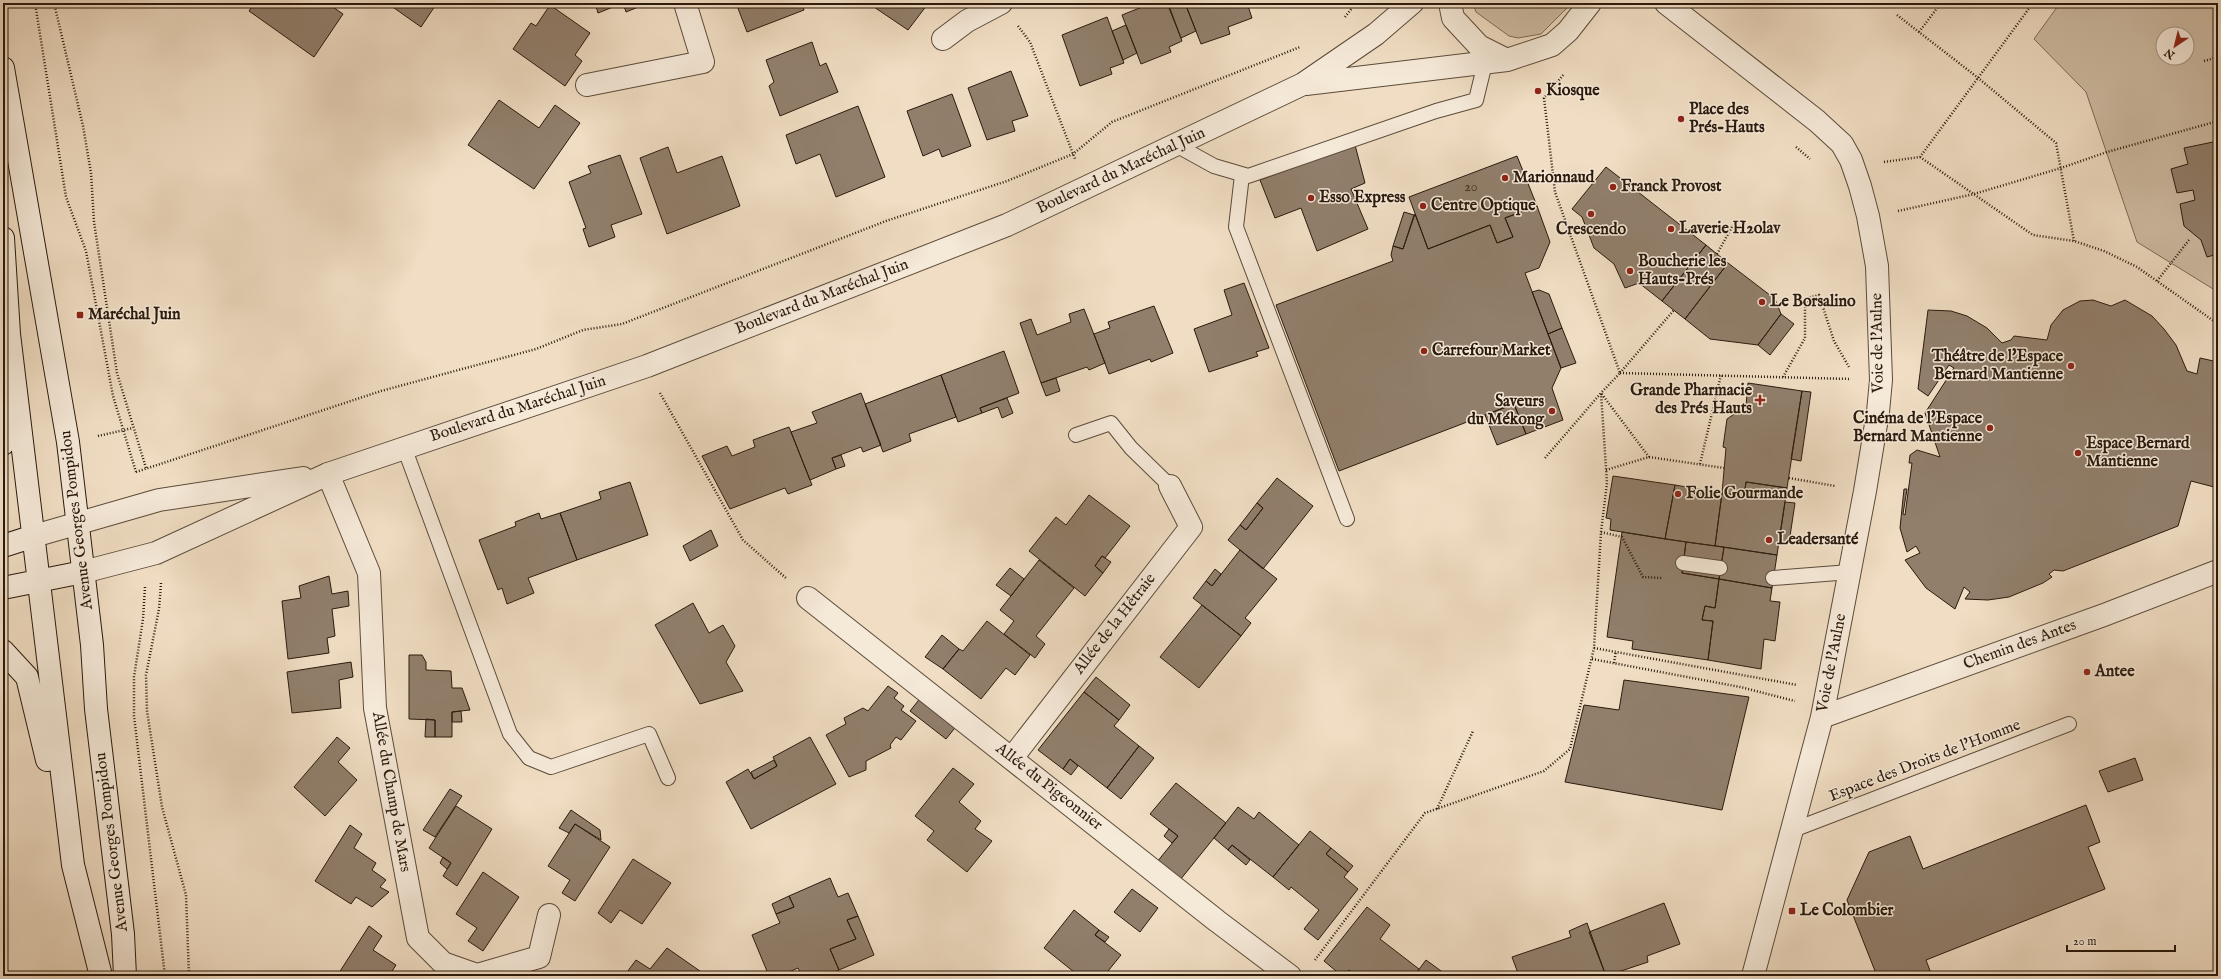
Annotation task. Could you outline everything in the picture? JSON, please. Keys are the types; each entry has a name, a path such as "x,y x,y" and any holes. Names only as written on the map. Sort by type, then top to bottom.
{"street":[{"path":"587,85 703,62 685,3"},
{"name":"Boulevard du Maréchal Juin","path":"3,588 83,572 156,553 328,474 404,447 647,366 1007,225 1303,84 1376,34 1412,3"},
{"path":"1450,3 1453,18 1479,46 1507,60"},
{"name":"Boulevard du Maréchal Juin","path":"1303,84 1507,60 1552,45 1568,32 1590,3"},
{"name":"Voie de l'Aulne","path":"1666,3 1817,121 1842,144 1851,160 1868,216 1877,266 1881,380 1878,412 1865,490 1850,572 1820,689 1822,717 1794,830 1753,976"},
{"path":"943,39 967,21 1007,11"},
{"name":"Avenue Georges Pompidou","path":"3,68 68,442 92,645 96,709 123,934 125,976"},
{"name":"Avenue Georges Pompidou","path":"3,238 9,334 73,864 100,976"},
{"path":"3,444 9,334"},
{"name":"Boulevard du Maréchal Juin","path":"3,546 159,500 328,474"},
{"name":"Allée du Champ de Mars","path":"328,474 369,573 375,708 418,938 443,963 477,975 539,957 549,915"},
{"name":"Allée de la Hêtraie","path":"1012,758 1191,527 1170,486"},
{"name":"Chemin des Antes","path":"1822,717 2104,615 2218,571"},
{"name":"Allée du Pigeonnier","path":"808,598 1217,921 1278,972"},
{"path":"3,651 27,677 73,864"}],"lane":[{"path":"1176,145 1214,166 1248,176 1436,111 1476,100 1485,63"},
{"path":"1242,174 1236,227 1347,519"},
{"path":"1076,435 1111,423 1132,448 1170,486"},
{"path":"404,447 510,734 529,758 551,767 650,734 668,778"},
{"path":"1683,563 1720,568"},
{"path":"1773,578 1850,572"},
{"name":"Espace des Droits de l'Homme","path":"1794,830 2069,724"}],"path":[{"path":"54,3 84,126 91,173 94,222 117,373 146,468"},
{"path":"1343,19 1356,3"},
{"path":"1919,32 1941,3"},
{"path":"1920,157 1977,77 2033,3"},
{"path":"1007,11 1030,42 1086,187"},
{"path":"1897,15 1977,77 2056,143 2074,241"},
{"path":"136,472 381,391 536,349 583,330 622,324 886,221 1007,181 1073,154 1112,122 1304,45"},
{"path":"2204,61 2218,57"},
{"path":"1568,68 1544,98 1555,192 1620,373"},
{"path":"1868,216 1886,214 1974,194 2061,168 2107,152 2218,121"},
{"path":"1851,160 1867,150 1885,162 1920,157 2033,235 2074,241 2104,251 2137,267 2218,324"},
{"path":"1717,254 1734,225"},
{"path":"2157,282 2189,240"},
{"path":"1620,373 1856,379 1834,341 1819,295 1808,298 1805,308 1805,338 1783,377"},
{"path":"1545,458 1674,310"},
{"path":"1700,464 1721,375"},
{"path":"659,391 743,540 808,598"},
{"path":"1601,394 1649,457"},
{"path":"1311,965 1425,813 1544,770 1570,749 1594,648 1601,532 1607,483 1601,394"},
{"path":"1606,470 1649,457 1724,468"},
{"path":"1789,478 1865,490"},
{"path":"1601,532 1622,536"},
{"path":"161,581 159,609 146,676 147,711 162,807 186,895 188,976"},
{"path":"1594,648 1820,689"},
{"path":"1614,663 1616,651"},
{"path":"1592,659 1740,686 1800,703 1820,689"},
{"path":"1437,809 1473,731"}],"shaded area":[{"path":"1473,3 1572,3 1541,34 1518,38 1509,36 1476,12"},
{"path":"2060,3 2218,3 2218,292 2137,242 2086,92 2034,39"}],"building":[{"path":"254,3 327,3 343,14 314,57 249,11"},
{"path":"387,3 437,3 421,27"},
{"path":"595,3 623,3 598,13"},
{"path":"623,3 648,3 626,12"},
{"path":"736,3 802,3 804,10 747,32"},
{"path":"868,3 923,3 927,5 908,30"},
{"path":"1152,3 1168,3 1182,41 1169,47 1171,52 1141,64 1122,15"},
{"path":"1185,3 1196,31 1181,38 1169,8"},
{"path":"1185,3 1247,3 1252,18 1228,27 1230,34 1201,44"},
{"path":"550,5 590,33 575,55 582,61 565,86 513,49 531,23 536,26"},
{"path":"1107,17 1124,63 1110,68 1112,74 1080,86 1062,35"},
{"path":"1126,25 1137,53 1123,60 1112,31"},
{"path":"812,42 820,66 826,63 838,92 780,116 769,86 774,82 766,60"},
{"path":"1011,71 1028,116 1012,121 1015,131 987,140 968,88"},
{"path":"952,94 971,146 942,157 939,149 923,156 907,111"},
{"path":"499,100 539,128 555,105 580,123 534,189 468,145"},
{"path":"858,106 885,177 836,197 820,154 796,164 786,135"},
{"path":"2218,141 2218,254 2207,257 2201,240 2184,226 2180,204 2195,200 2193,190 2177,193 2171,169 2188,164 2184,148"},
{"name":"Esso Express","path":"1355,145 1365,183 1351,189 1368,229 1317,251 1301,208 1275,218 1260,180"},
{"path":"668,147 677,173 722,156 740,206 667,234 640,158"},
{"path":"620,155 642,214 611,225 615,237 589,247 583,229 586,228 569,182 591,173 588,166"},
{"path":"1517,156 1537,206 1505,218 1513,237 1497,243 1490,225 1428,249 1409,197"},
{"path":"1606,167 1706,245 1662,301 1639,283 1625,288 1614,264 1594,248 1582,217 1572,209"},
{"name":"Carrefour Market","path":"1537,206 1550,242 1539,268 1525,273 1561,368 1552,388 1563,420 1526,434 1514,404 1339,471 1276,305 1393,261 1391,255 1393,246 1403,249 1415,214 1428,249 1490,225 1497,243 1513,237 1505,218"},
{"path":"1404,212 1414,215 1403,249 1393,246"},
{"path":"1706,245 1728,263 1685,319 1662,301"},
{"path":"1728,263 1775,299 1781,314 1758,345 1710,339 1685,319"},
{"path":"1244,283 1269,348 1256,352 1258,356 1209,372 1194,329 1232,315 1224,290"},
{"path":"1539,290 1549,294 1562,328 1548,334 1532,292"},
{"name":"Espace Bernard Mantienne","path":"2093,300 2111,306 2125,300 2152,316 2176,345 2187,371 2197,374 2200,358 2218,362 2218,488 2191,481 2178,526 2063,571 2054,570 2049,574 2052,577 2043,583 2009,597 1988,600 1965,599 1970,592 1964,587 1955,609 1926,588 1905,560 1920,553 1916,546 1907,552 1900,528 1904,489 1907,489 1903,514 1905,515 1912,463 1909,463 1910,455 1917,450 1940,457 1925,413 1954,368 1949,365 1928,396 1918,389 1928,310 1951,311 1967,316 1987,328 2002,343 2011,340 2014,336 2047,340 2051,325 2063,310 2080,301"},
{"path":"1154,306 1173,353 1151,362 1150,359 1109,374 1094,334 1110,328 1108,322"},
{"path":"1084,309 1105,363 1089,370 1087,367 1041,383 1020,323 1031,319 1037,335 1071,322 1069,314"},
{"path":"1781,314 1794,324 1770,355 1758,345"},
{"path":"1562,328 1576,363 1561,368 1548,334"},
{"path":"1004,351 1019,393 980,408 982,413 958,422 941,375"},
{"path":"941,375 956,417 909,434 911,441 883,452 865,404"},
{"path":"1056,378 1060,391 1046,396 1041,383"},
{"path":"1748,383 1802,391 1787,488 1746,482 1744,496 1722,493 1726,448 1723,447 1727,419 1746,406"},
{"path":"1802,391 1811,392 1801,461 1791,459"},
{"path":"861,393 881,445 863,452 861,447 832,458 836,469 810,480 791,432 817,423 812,412"},
{"path":"1007,398 1013,413 1002,418 998,407 982,413 980,408"},
{"path":"1514,404 1526,434 1497,445 1485,415"},
{"path":"789,427 812,485 788,494 785,488 730,509 702,456 727,446 732,456 755,447 753,440"},
{"path":"841,455 845,466 836,469 832,458"},
{"path":"1613,476 1675,485 1665,539 1610,530 1611,519 1606,518"},
{"path":"1277,478 1313,506 1263,569 1228,540 1240,525 1246,530 1263,508 1257,503"},
{"path":"630,482 648,535 577,560 560,513 601,499 599,492"},
{"path":"1746,482 1787,488 1777,555 1715,546 1722,493 1744,496"},
{"path":"1675,485 1722,493 1715,546 1665,539"},
{"path":"1089,495 1130,526 1105,558 1102,556 1095,566 1103,573 1085,596 1029,551 1056,517 1066,525"},
{"path":"1785,502 1795,503 1789,543 1779,542"},
{"path":"1257,503 1263,508 1246,530 1240,525"},
{"path":"539,513 541,519 560,513 577,560 528,578 534,593 507,604 502,588 498,590 479,540 516,526 515,522"},
{"path":"711,530 718,546 690,561 683,546"},
{"path":"1622,532 1686,542 1682,573 1719,579 1715,608 1705,606 1702,620 1713,621 1708,660 1632,649 1633,641 1607,637"},
{"path":"1686,542 1724,547 1719,579 1682,573"},
{"path":"1724,547 1777,555 1772,588 1719,579"},
{"path":"1240,550 1277,579 1245,618 1251,623 1241,636 1193,598 1206,581 1212,586"},
{"path":"1102,556 1111,562 1103,573 1095,566"},
{"path":"1039,560 1074,588 1036,636 1045,644 1035,658 1004,634 1014,621 1000,610"},
{"path":"1010,568 1024,579 1011,596 996,585"},
{"path":"1215,569 1221,574 1212,586 1206,581"},
{"path":"329,576 332,594 348,591 349,606 332,609 335,636 327,638 329,653 288,659 282,601 301,598 299,586"},
{"path":"1719,579 1772,588 1770,601 1780,602 1775,641 1764,639 1761,669 1708,660 1713,621 1702,620 1705,606 1715,608"},
{"path":"693,603 709,633 723,625 735,646 726,662 743,691 700,704 655,625"},
{"path":"1202,605 1241,636 1199,688 1160,657"},
{"path":"987,621 1030,655 1015,675 1006,668 981,699 943,669 959,649 963,651"},
{"path":"942,635 959,649 943,669 925,657"},
{"path":"409,655 422,655 426,662 426,670 451,671 452,688 462,688 470,710 452,712 452,737 435,737 435,720 409,719"},
{"path":"351,662 353,677 339,680 341,708 292,713 287,672"},
{"path":"1096,677 1130,705 1119,720 1084,692"},
{"path":"1624,680 1749,697 1722,810 1565,782 1584,705 1619,710"},
{"path":"888,686 898,693 894,698 904,706 901,710 916,721 901,740 896,737 890,745 891,748 866,761 866,770 849,777 826,735 846,724 844,718 863,708 868,711"},
{"path":"1084,692 1119,720 1114,726 1139,746 1107,788 1070,759 1063,769 1038,750"},
{"path":"922,696 958,724 946,739 910,711"},
{"path":"461,711 462,722 452,722 452,712"},
{"path":"426,719 435,720 435,737 425,737"},
{"path":"337,737 350,748 338,762 357,780 325,816 294,787"},
{"path":"810,737 836,784 751,829 726,782 748,769 754,779 777,766 773,757"},
{"path":"1139,746 1154,758 1121,799 1107,788"},
{"path":"2135,758 2143,780 2108,792 2099,771"},
{"path":"1070,759 1078,766 1071,775 1063,769"},
{"path":"774,760 777,766 754,779 751,772"},
{"path":"953,768 974,784 959,802 981,821 975,829 992,841 967,872 927,840 934,831 915,816"},
{"path":"1176,783 1226,823 1180,880 1157,862 1178,836 1150,814"},
{"path":"450,789 462,796 435,837 423,830"},
{"path":"2086,805 2100,842 2088,847 2105,889 1926,960 1932,976 1877,976 1847,900 1869,852 1910,836 1923,869"},
{"path":"456,806 492,829 457,886 443,876 451,863 429,848"},
{"path":"1238,807 1254,819 1259,812 1299,845 1273,877 1232,845 1228,850 1214,838"},
{"path":"571,810 600,830 601,840 575,824 569,833 559,828"},
{"path":"575,824 610,847 575,901 562,893 570,880 548,866"},
{"path":"350,825 362,834 354,848 376,863 372,870 386,880 380,887 389,892 372,907 356,897 351,904 315,881"},
{"path":"1169,829 1178,836 1172,843 1164,836"},
{"path":"1310,831 1331,848 1326,854 1348,872 1344,877 1358,889 1318,940 1304,929 1319,910 1291,887 1289,890 1273,877"},
{"path":"1232,845 1250,860 1246,865 1228,850"},
{"path":"1331,848 1353,866 1348,872 1326,854"},
{"path":"443,857 451,863 447,869 440,863"},
{"path":"633,859 671,883 642,924 620,910 611,923 598,913"},
{"path":"483,872 519,897 483,951 468,941 477,928 456,914"},
{"path":"830,878 838,897 848,893 858,916 847,920 856,939 830,949 839,970 826,976 802,976 798,968 780,976 769,976 752,935 780,923 776,914 794,907 789,896"},
{"path":"1132,889 1158,908 1140,932 1114,912"},
{"path":"789,896 794,907 776,914 772,904"},
{"path":"1664,903 1680,944 1647,956 1648,962 1606,976 1589,932"},
{"path":"1367,907 1390,925 1380,939 1419,969 1414,976 1357,976 1349,970 1342,976 1324,961"},
{"path":"1074,910 1099,930 1095,935 1121,955 1104,976 1079,976 1044,948"},
{"path":"858,916 874,955 839,970 830,949 856,939 847,920"},
{"path":"1587,923 1606,976 1519,976 1512,957 1571,937 1569,931"},
{"path":"369,926 382,936 373,950 396,965 389,976 337,976"},
{"path":"1099,930 1109,937 1105,942 1095,935"},
{"path":"667,948 707,976 632,976 627,972 636,960 650,969"},
{"path":"1426,960 1448,976 1414,976"}],"place":[{"name":"Kiosque","path":"1538,91"},
{"name":"Place des Prés-Hauts","path":"1681,119"},
{"name":"Marionnaud","path":"1505,178"},
{"name":"Franck Provost","path":"1613,187"},
{"name":"Esso Express","path":"1311,198"},
{"name":"Centre Optique","path":"1423,206"},
{"name":"Crescendo","path":"1591,214"},
{"name":"Laverie H2olav","path":"1671,229"},
{"name":"Boucherie les Hauts-Prés","path":"1630,271"},
{"name":"Le Borsalino","path":"1762,302"},
{"name":"Maréchal Juin","path":"80,315"},
{"name":"Carrefour Market","path":"1424,351"},
{"name":"Théâtre de l'Espace Bernard Mantienne","path":"2071,366"},
{"name":"Grande Pharmacie des Prés Hauts","path":"1760,400"},
{"name":"Saveurs du Mékong","path":"1552,411"},
{"name":"Cinéma de l'Espace Bernard Mantienne","path":"1990,428"},
{"name":"Espace Bernard Mantienne","path":"2078,453"},
{"name":"Folie Gourmande","path":"1678,494"},
{"name":"Leadersanté","path":"1769,540"},
{"name":"Antee","path":"2087,672"},
{"name":"Le Colombier","path":"1792,911"}]}
